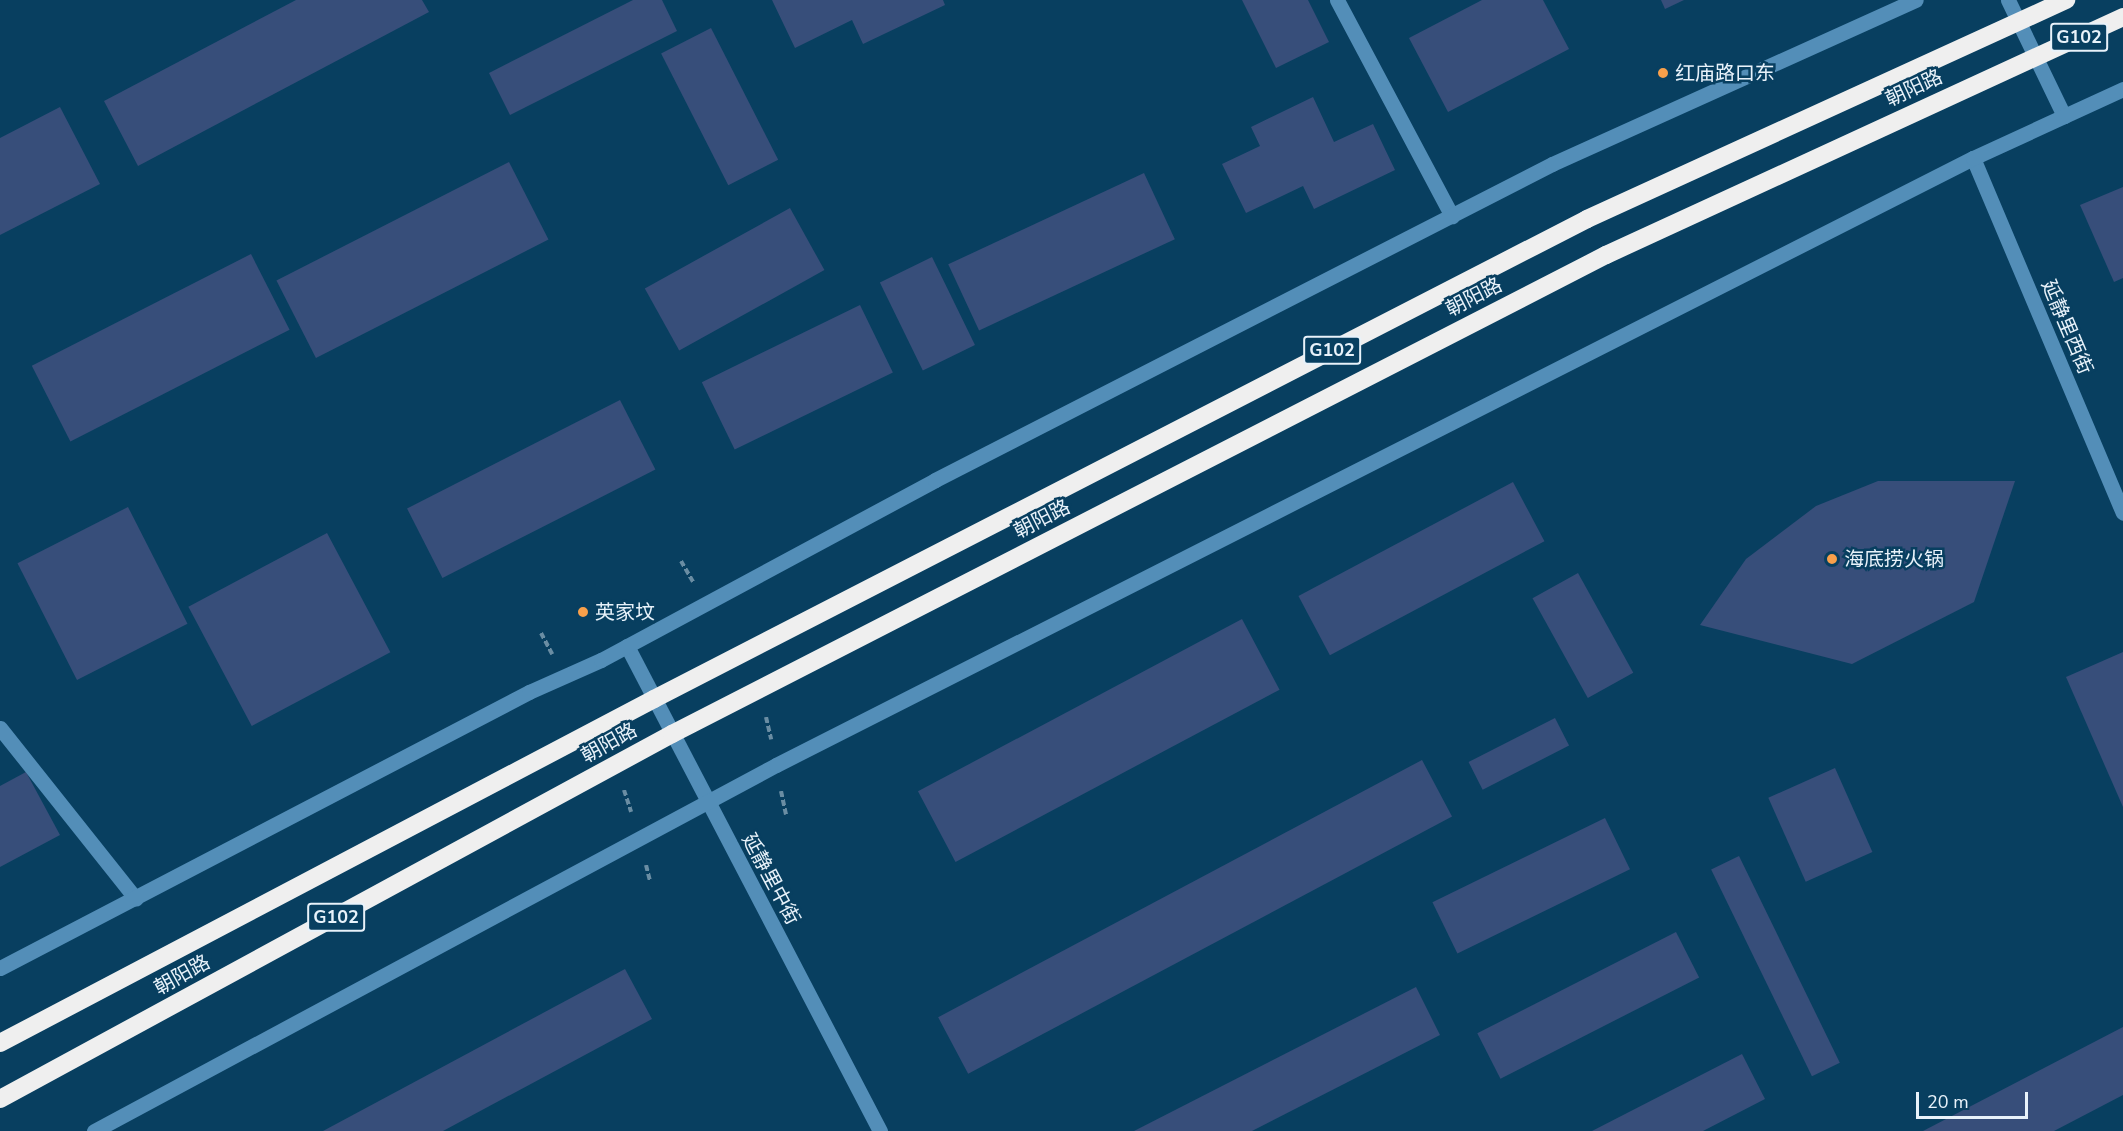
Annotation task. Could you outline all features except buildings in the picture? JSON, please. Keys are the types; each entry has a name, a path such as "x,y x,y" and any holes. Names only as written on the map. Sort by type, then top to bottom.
{"highway":[{"name":"朝阳路","path":"0,1043 654,699 1587,219 2066,0"},
{"name":"朝阳路","path":"0,1099 672,734 1606,255 2123,17"}],"street":[{"path":"1337,0 1452,216"},
{"path":"0,969 529,692 565,678 627,646 935,480 1552,164 1916,0"},
{"path":"2008,0 2064,116"},
{"path":"94,1131 706,801 1973,158 2123,89"},
{"name":"延静里西街","path":"1973,158 2123,513"},
{"name":"延静里中街","path":"627,646 880,1131"},
{"path":"0,728 136,899"}],"place":[{"name":"红庙路口东","path":"1663,73"},
{"name":"海底捞火锅","path":"1832,559"},
{"name":"英家坟","path":"583,612"}]}
